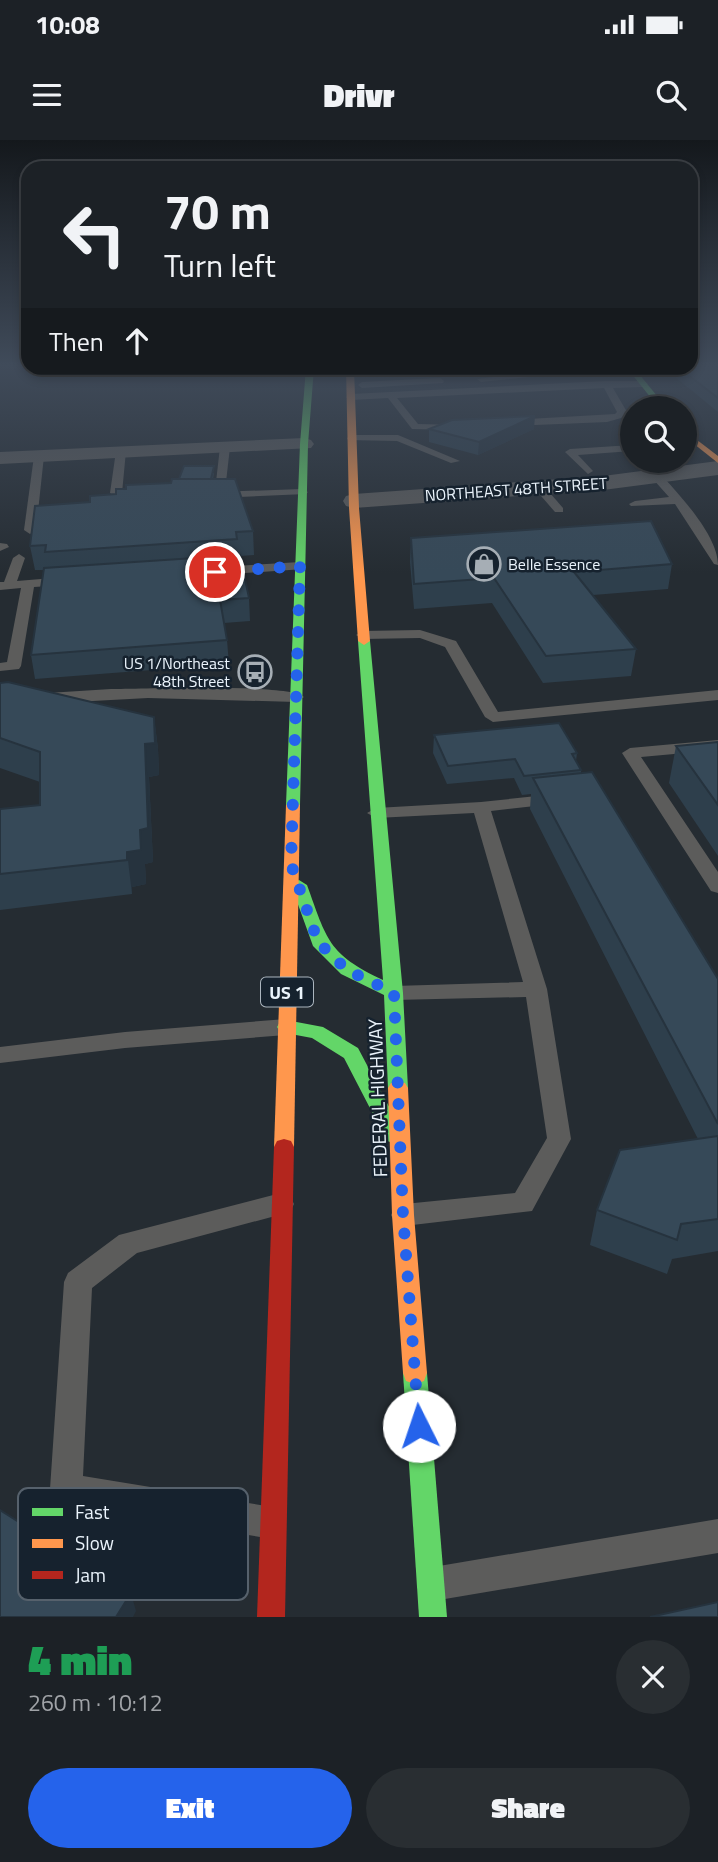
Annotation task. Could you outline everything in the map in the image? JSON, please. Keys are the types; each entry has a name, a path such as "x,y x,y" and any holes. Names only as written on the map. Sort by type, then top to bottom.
{"main road":[{"name":"US 1","path":"271,1617 302,492 318,447 317,435"},
{"name":"FEDERAL HIGHWAY","path":"352,435 352,472 376,813 394,993 403,1215 432,1601"},
{"path":"318,447 352,472"},
{"path":"697,449 718,464"},
{"path":"291,864 318,942 347,970 394,993"},
{"path":"286,1027 317,1032 351,1053 400,1147"}],"street":[{"path":"0,458 225,447 318,447"},
{"name":"NORTHEAST 48TH STREET","path":"697,470 710,470 718,464"},
{"name":"NORTHEAST 48TH STREET","path":"352,472 427,482 620,471"},
{"name":"NORTHEAST 48TH STREET","path":"354,501 603,483 644,473"}],"lane":[{"path":"352,438 398,438 455,461"},
{"path":"221,482 225,447"},
{"path":"588,471 570,452 620,449"},
{"path":"121,451 116,493 120,498 150,497"},
{"path":"30,530 39,456"},
{"path":"654,473 678,500 718,561"},
{"path":"539,487 559,510"},
{"path":"198,496 302,492"},
{"path":"635,504 678,500"},
{"path":"0,568 17,563 5,586"},
{"path":"202,572 300,566"},
{"path":"5,586 81,580"},
{"path":"0,667 14,666 27,584"},
{"path":"363,635 424,634 440,637 451,645 493,718 718,695"},
{"path":"0,701 134,693 296,697"},
{"path":"718,745 630,753 718,887"},
{"path":"376,813 481,807 569,797"},
{"path":"403,1215 523,1203 559,1139 536,989 481,807"},
{"path":"394,993 536,989"},
{"path":"0,1055 125,1040 286,1027"},
{"path":"66,1488 78,1282 129,1243 282,1204"},
{"path":"248,1519 274,1523"},
{"path":"432,1601 718,1536"}],"building":[{"path":"452,435 494,435 479,442"},
{"path":"184,466 214,466 211,479 179,479"},
{"path":"172,479 235,479 253,531 236,532 237,539 45,552 46,545 30,546 35,506 90,502 90,496 116,494 116,489 126,489 126,485 171,483"},
{"path":"651,521 672,564 574,572 636,649 546,656 494,578 414,584 411,538"},
{"path":"240,555 249,598 220,600 227,640 31,655 44,568"},
{"path":"8,682 154,717 155,743 145,744 148,828 140,830 141,850 127,852 127,860 0,874 0,809 40,805 40,752 0,738 0,683"},
{"path":"559,723 577,753 572,754 581,770 524,776 515,759 448,766 434,735"},
{"path":"718,742 718,805 676,746"},
{"path":"592,772 718,979 718,1124 533,778"},
{"path":"718,1136 718,1219 681,1224 677,1240 597,1210 620,1150"},
{"path":"0,1510 18,1521 18,1600 127,1600 116,1617 0,1617"},
{"path":"718,1602 718,1617 650,1617"}],"traffic: fast":[{"path":"293,805 305,435"},
{"path":"364,641 392,976 398,1088"},
{"path":"299,885 319,942 347,970 394,993"},
{"path":"286,1027 317,1032 351,1053 394,1135"},
{"path":"415,1373 433,1617"}],"traffic: slow":[{"path":"352,435 354,508 364,641"},
{"path":"697,443 718,460"},
{"path":"284,1147 293,805"},
{"path":"398,1088 403,1215 415,1373"}],"traffic: jam":[{"path":"271,1617 284,1147"}],"place":[{"name":"Belle Essence","path":"484,564"},
{"name":"US 1/Northeast 48th Street","path":"255,672"}],"route":[{"path":"215,572 300,566 291,864 318,942 347,970 394,993 403,1215 419,1426"}]}
